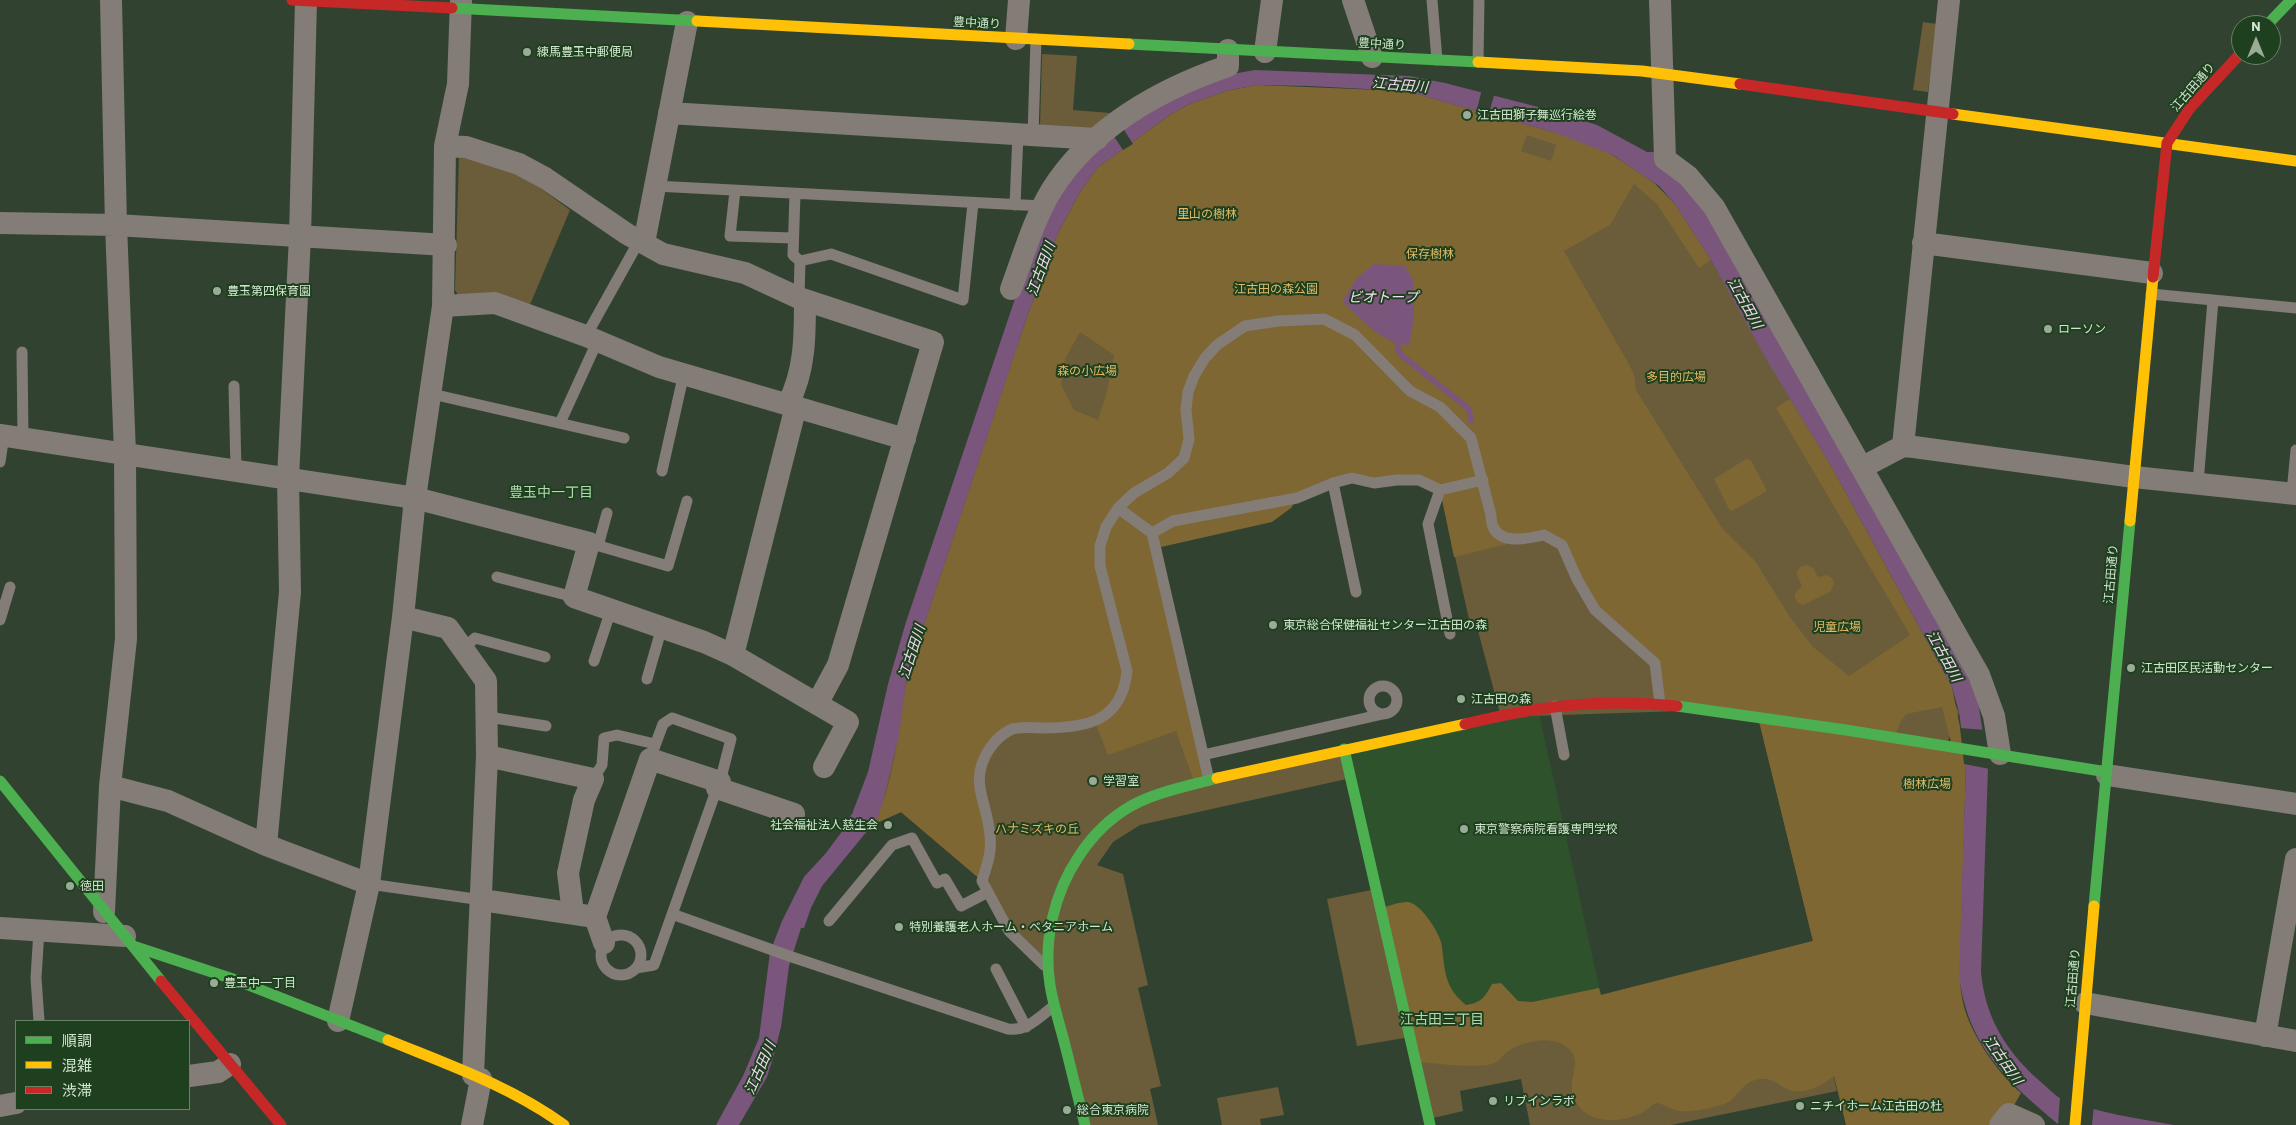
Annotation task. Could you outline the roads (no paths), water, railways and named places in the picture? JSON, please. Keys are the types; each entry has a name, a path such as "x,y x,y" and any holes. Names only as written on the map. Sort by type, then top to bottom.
{"street":[{"path":"104,912 110,786 126,638 125,453 116,225 111,0"},
{"name":"豊中通り","path":"292,0 461,4 562,14 688,15 1026,39 1661,73 2296,161"},
{"path":"1019,0 1026,39"},
{"path":"1265,52 1272,0"},
{"path":"1353,0 1372,57"},
{"path":"1660,0 1664,159 1688,176 1714,207 1863,467 1979,675 1994,716 1996,753"},
{"path":"1903,446 1949,0"},
{"path":"2277,15 2291,0"},
{"path":"266,845 290,592 288,478 300,236 306,1"},
{"path":"338,1020 369,884 403,617 415,498 432,394 443,306 446,245 445,146 458,84 461,4"},
{"path":"641,242 655,186 688,15"},
{"path":"1011,289 1043,206 1060,178 1113,124 1150,100 1180,84 1228,66 1228,50"},
{"name":"江古田通り","path":"2075,1125 2151,283 2167,143 2190,108 2231,64"},
{"path":"669,113 1097,139"},
{"path":"445,146 466,147 519,164 545,178 641,242 663,254 745,273 802,299 933,342 838,665 816,704"},
{"path":"0,224 116,225 446,245"},
{"path":"1923,243 2151,283"},
{"path":"733,655 803,361 802,299"},
{"path":"443,306 495,303 659,367 905,439"},
{"path":"9,436 415,498 594,544 574,597 662,627 733,655 848,722 824,767"},
{"path":"1863,467 1903,446 2134,477 2294,493"},
{"path":"403,617 448,628 486,681 488,717 477,1077 472,1125"},
{"path":"1086,1125 1048,968 1049,932 1054,904 1065,877 1083,848 1102,828 1122,812 1142,800 1372,730 1555,706 1627,703 1660,704 1952,746 2107,774 2296,804"},
{"path":"1351,737 1430,1125"},
{"path":"604,943 595,917 653,752 719,785 794,814"},
{"path":"487,756 593,779 584,800 568,873 572,913"},
{"path":"110,786 168,801 266,845 369,884"},
{"path":"4,790 281,1125"},
{"path":"2265,1036 2296,859"},
{"path":"482,900 595,917"},
{"path":"0,928 39,930 129,941 208,969 477,1077 530,1102 564,1125"},
{"path":"2085,1003 2296,1042"},
{"path":"190,1076 218,1072 230,1064"},
{"path":"0,1106 15,1103"},
{"path":"2000,1125 2009,1114 2034,1125"}],"lane":[{"path":"562,0 562,14"},
{"path":"1432,0 1437,60"},
{"path":"1478,62 1479,0"},
{"path":"1015,205 1026,135 1026,39"},
{"path":"655,186 1043,206"},
{"path":"735,190 730,236 793,238"},
{"path":"795,194 793,255 800,261 802,299"},
{"path":"800,261 831,254 962,300 973,203"},
{"path":"560,423 591,339 641,242"},
{"path":"2151,283 2214,300 2296,308"},
{"path":"2198,483 2214,300"},
{"path":"1048,968 1009,931 982,881 991,852 990,834 979,789 979,773 990,748 998,738 1011,730 1067,728 1096,722 1108,714 1115,706 1125,686 1127,671 1100,566 1100,546 1104,533 1118,508 1134,493 1168,472 1184,458 1189,439 1186,410 1188,392 1194,376 1205,358 1217,345 1245,326 1278,321 1324,319 1355,335 1410,391 1440,407 1471,438 1492,515 1492,524 1501,536 1519,541 1544,535 1562,544 1595,610 1655,663 1660,704"},
{"path":"0,462 9,436 22,352"},
{"path":"662,471 684,373"},
{"path":"234,386 236,470"},
{"path":"432,394 624,438"},
{"path":"2294,493 2296,450"},
{"path":"1152,533 1173,521 1297,498 1333,483 1352,478 1374,483 1419,480 1440,490 1483,480"},
{"path":"1333,483 1356,592"},
{"path":"1440,490 1428,524 1450,634"},
{"path":"607,513 594,544 668,566 687,501"},
{"path":"1118,508 1152,533 1208,780"},
{"path":"498,577 574,597"},
{"path":"0,620 10,587"},
{"path":"594,661 611,610"},
{"path":"647,679 662,627"},
{"path":"463,649 475,638 545,657"},
{"path":"1555,706 1564,754"},
{"path":"1203,754 1351,737 1372,730 1383,714"},
{"path":"488,717 546,726"},
{"path":"593,779 602,765 604,738 618,735 653,752 663,724 672,718 731,739 719,785 654,965 636,968"},
{"path":"829,921 892,845 912,838 936,883 945,879 961,906 988,892"},
{"path":"369,884 482,900"},
{"path":"672,914 801,960 1008,1029 1018,1030 1026,1027 1056,1005"},
{"path":"39,930 36,978 39,1020"},
{"path":"621,934 633,939 641,950 640,963 636,968 631,973 618,975 606,969 600,956 604,943 608,938 621,934"},
{"path":"996,969 1026,1027"}],"water":[{"name":"江古田川","path":"1255,70 1409,76 1445,83 1546,109 1597,125 1647,152 1654,152 1697,192 1977,694 1988,768 1981,972 1987,1005 2000,1034 2008,1047 2029,1072 2059,1098 2103,1112 2174,1125 2059,1125 2007,1077 1981,1042 1971,1022 1959,975 1966,764 1959,712 1952,687 1834,471 1765,357 1711,260 1675,204 1659,186 1613,155 1553,132 1405,91 1257,85 1226,91 1190,104 1171,114 1097,168 1080,192 1058,233 1029,311 917,646 906,683 899,735 877,819 822,886 804,928 801,928 789,966 781,1027 767,1077 739,1125 716,1125 743,1076 759,1038 770,952 782,921 804,877 826,853 843,830 841,827 852,814 868,772 888,684 906,622 1027,263 1062,184 1128,122 1221,76"},
{"name":"ビオトープ","path":"1374,264 1405,266 1413,280 1414,317 1409,345 1399,344 1381,336 1342,302 1356,279"}],"waterway":[{"path":"1397,345 1400,354 1469,409 1471,421"}],"place":[{"name":"練馬豊玉中郵便局","path":"527,52"},
{"name":"江古田獅子舞巡行絵巻","path":"1467,115"},
{"name":"豊玉第四保育園","path":"217,291"},
{"name":"ローソン","path":"2048,329"},
{"name":"東京総合保健福祉センター江古田の森","path":"1273,625"},
{"name":"江古田区民活動センター","path":"2131,668"},
{"name":"江古田の森","path":"1461,699"},
{"name":"学習室","path":"1093,781"},
{"name":"社会福祉法人慈生会","path":"888,825"},
{"name":"東京警察病院看護専門学校","path":"1464,829"},
{"name":"徳田","path":"70,886"},
{"name":"特別養護老人ホーム・ベタニアホーム","path":"899,927"},
{"name":"豊玉中一丁目","path":"214,983"},
{"name":"リブインラボ","path":"1493,1101"},
{"name":"ニチイホーム江古田の杜","path":"1800,1106"},
{"name":"総合東京病院","path":"1067,1110"}],"district":[{"name":"豊玉中一丁目","path":"551,492"},
{"name":"江古田三丁目","path":"1442,1019"}],"park label":[{"name":"里山の樹林","path":"1207,214"},
{"name":"保存樹林","path":"1430,254"},
{"name":"江古田の森公園","path":"1276,289"},
{"name":"森の小広場","path":"1087,371"},
{"name":"多目的広場","path":"1676,377"},
{"name":"児童広場","path":"1837,627"},
{"name":"樹林広場","path":"1927,784"},
{"name":"ハナミズキの丘","path":"1037,829"}]}
